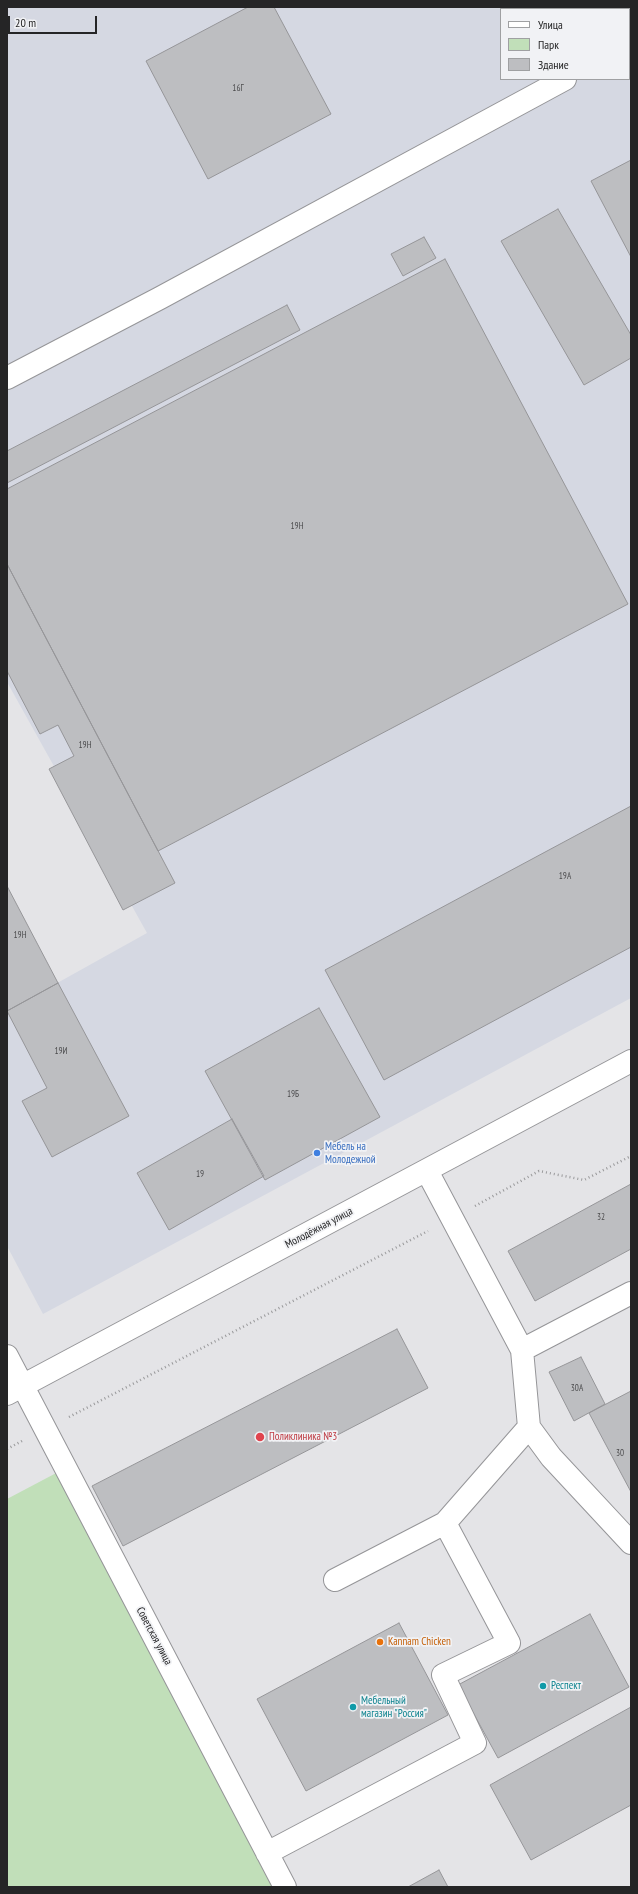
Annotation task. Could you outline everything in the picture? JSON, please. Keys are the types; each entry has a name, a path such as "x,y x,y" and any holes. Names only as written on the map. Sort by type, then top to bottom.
{"street":[{"path":"7,378 160,298 563,80"},
{"name":"Молодёжная улица","path":"15,1390 631,1061"},
{"path":"427,1171 522,1350 529,1427 551,1457 631,1543"},
{"path":"522,1350 631,1293"},
{"name":"Советская улица","path":"7,1356 15,1390 46,1429 285,1887"},
{"path":"335,1580 445,1523 529,1427"},
{"path":"267,1853 475,1744 443,1675 509,1643 445,1523"}],"path":[{"path":"7,1449 452,1218 539,1171 584,1180 631,1156"}],"shaded area":[{"path":"7,7 624,7 500,8 500,80 630,80 630,18 631,19 631,998 43,1314 7,1246 7,1011 147,933 7,682"}],"green space":[{"path":"60,1471 274,1887 7,1887 7,1499"}],"building":[{"path":"248,7 274,7 331,114 208,179 146,61"},
{"path":"631,160 631,257 591,181"},
{"path":"558,209 631,335 631,358 584,385 501,241"},
{"path":"424,237 436,258 403,276 391,254"},
{"path":"445,259 628,604 158,851 7,564 7,489"},
{"path":"287,305 300,330 7,483 7,451"},
{"path":"7,564 175,883 123,910 49,769 74,756 58,725 40,734 7,671"},
{"path":"631,806 631,947 384,1080 325,970"},
{"path":"7,886 58,983 7,1011"},
{"path":"58,983 129,1116 52,1157 22,1101 47,1088 7,1011"},
{"path":"319,1008 380,1117 265,1180 205,1071"},
{"path":"232,1119 264,1176 169,1230 137,1173"},
{"path":"631,1184 631,1249 535,1301 508,1251"},
{"name":"Поликлиника №3","path":"397,1329 428,1388 123,1546 92,1486"},
{"path":"581,1357 605,1404 574,1421 549,1372"},
{"path":"631,1391 631,1492 589,1413"},
{"name":"Респект","path":"590,1614 629,1687 498,1758 458,1685"},
{"name":"Мебельный магазин \"Россия\"","path":"399,1623 448,1715 306,1791 257,1699"},
{"path":"631,1707 631,1805 531,1860 490,1785"},
{"path":"439,1870 448,1887 408,1887"}],"place":[{"name":"Мебель на Молодежной","path":"317,1153"},
{"name":"Поликлиника №3","path":"260,1437"},
{"name":"Kannam Chicken","path":"380,1642"},
{"name":"Респект","path":"543,1686"},
{"name":"Мебельный магазин \"Россия\"","path":"353,1707"}]}
